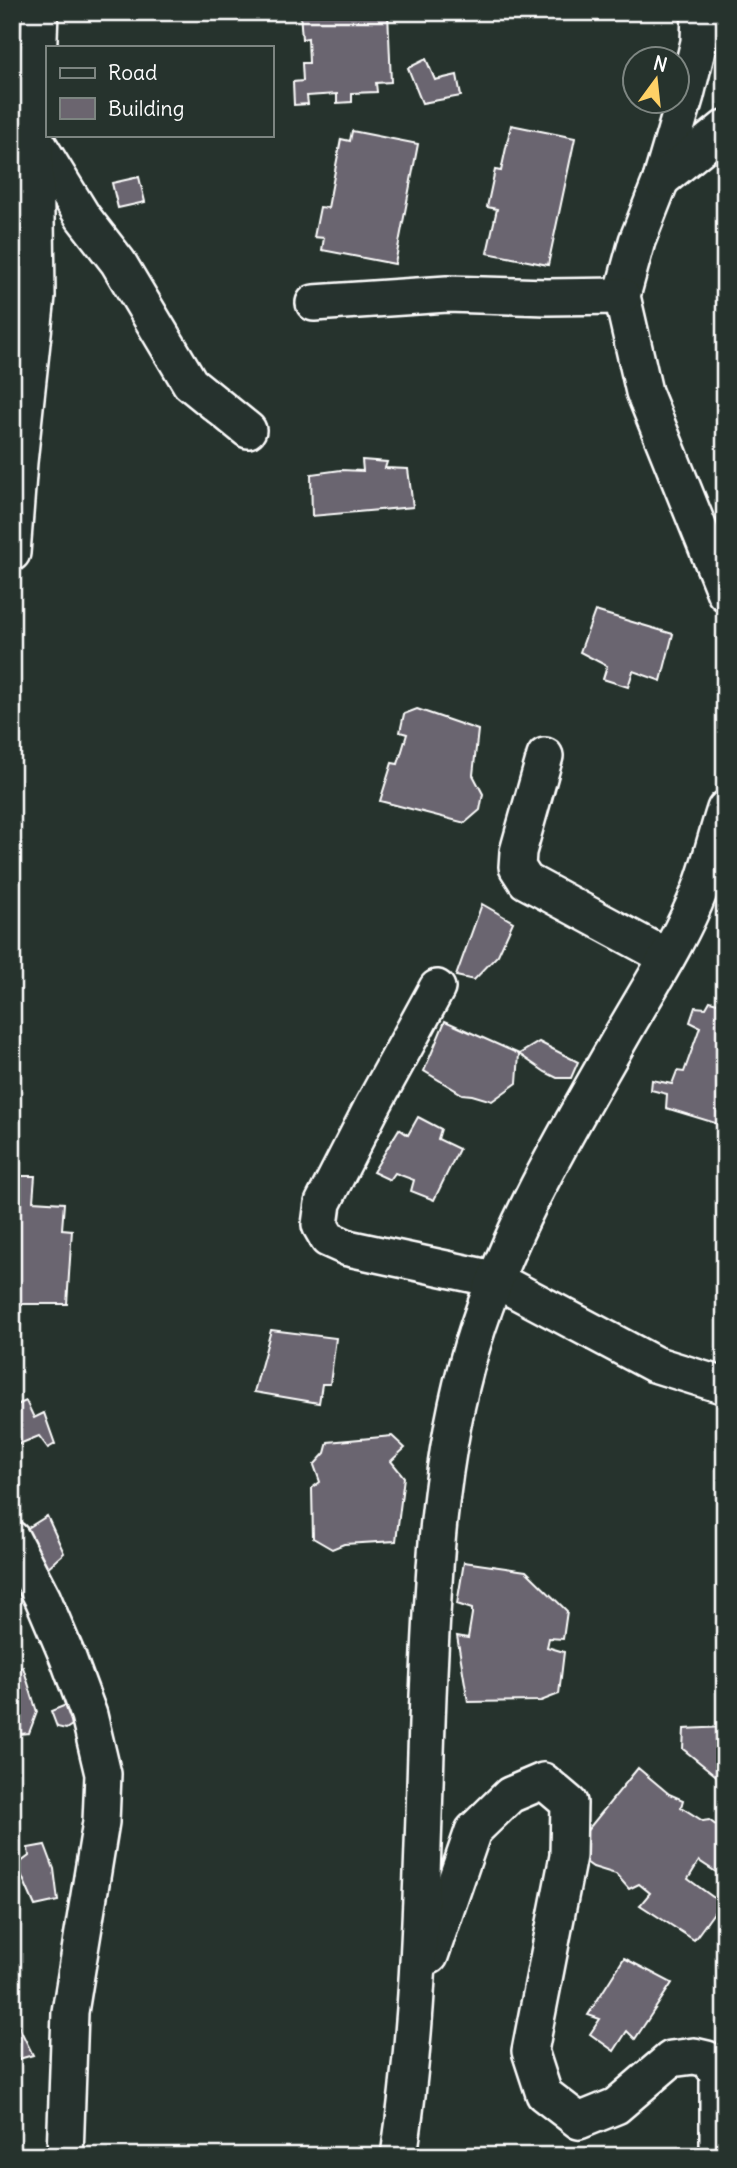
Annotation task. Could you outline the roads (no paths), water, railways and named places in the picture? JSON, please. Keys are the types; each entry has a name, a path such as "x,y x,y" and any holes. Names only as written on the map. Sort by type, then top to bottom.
{"street":[{"path":"12,553 37,296 35,139 40,12"},
{"path":"701,12 699,42 661,180 637,241 622,296 644,392 725,593"},
{"path":"661,180 725,128"},
{"path":"35,139 83,217 118,262 190,383 248,430"},
{"path":"314,303 447,294 547,298 622,296"},
{"path":"545,756 518,852 517,867 526,881 667,957"},
{"path":"399,2156 416,1998 432,1610 439,1524 449,1444 471,1349 494,1279 546,1168 667,957 699,891 725,809"},
{"path":"437,988 323,1203 320,1225 328,1239 348,1248 494,1279 654,1364 725,1386"},
{"path":"12,1539 43,1599 68,1658 89,1715 103,1774 102,1822 69,2012 65,2156"},
{"path":"416,1998 473,1831 510,1795 542,1781 569,1804 568,1856 530,2051 544,2094 579,2121 616,2106 671,2059 694,2056 707,2059 718,2073 722,2100 718,2156"}]}
